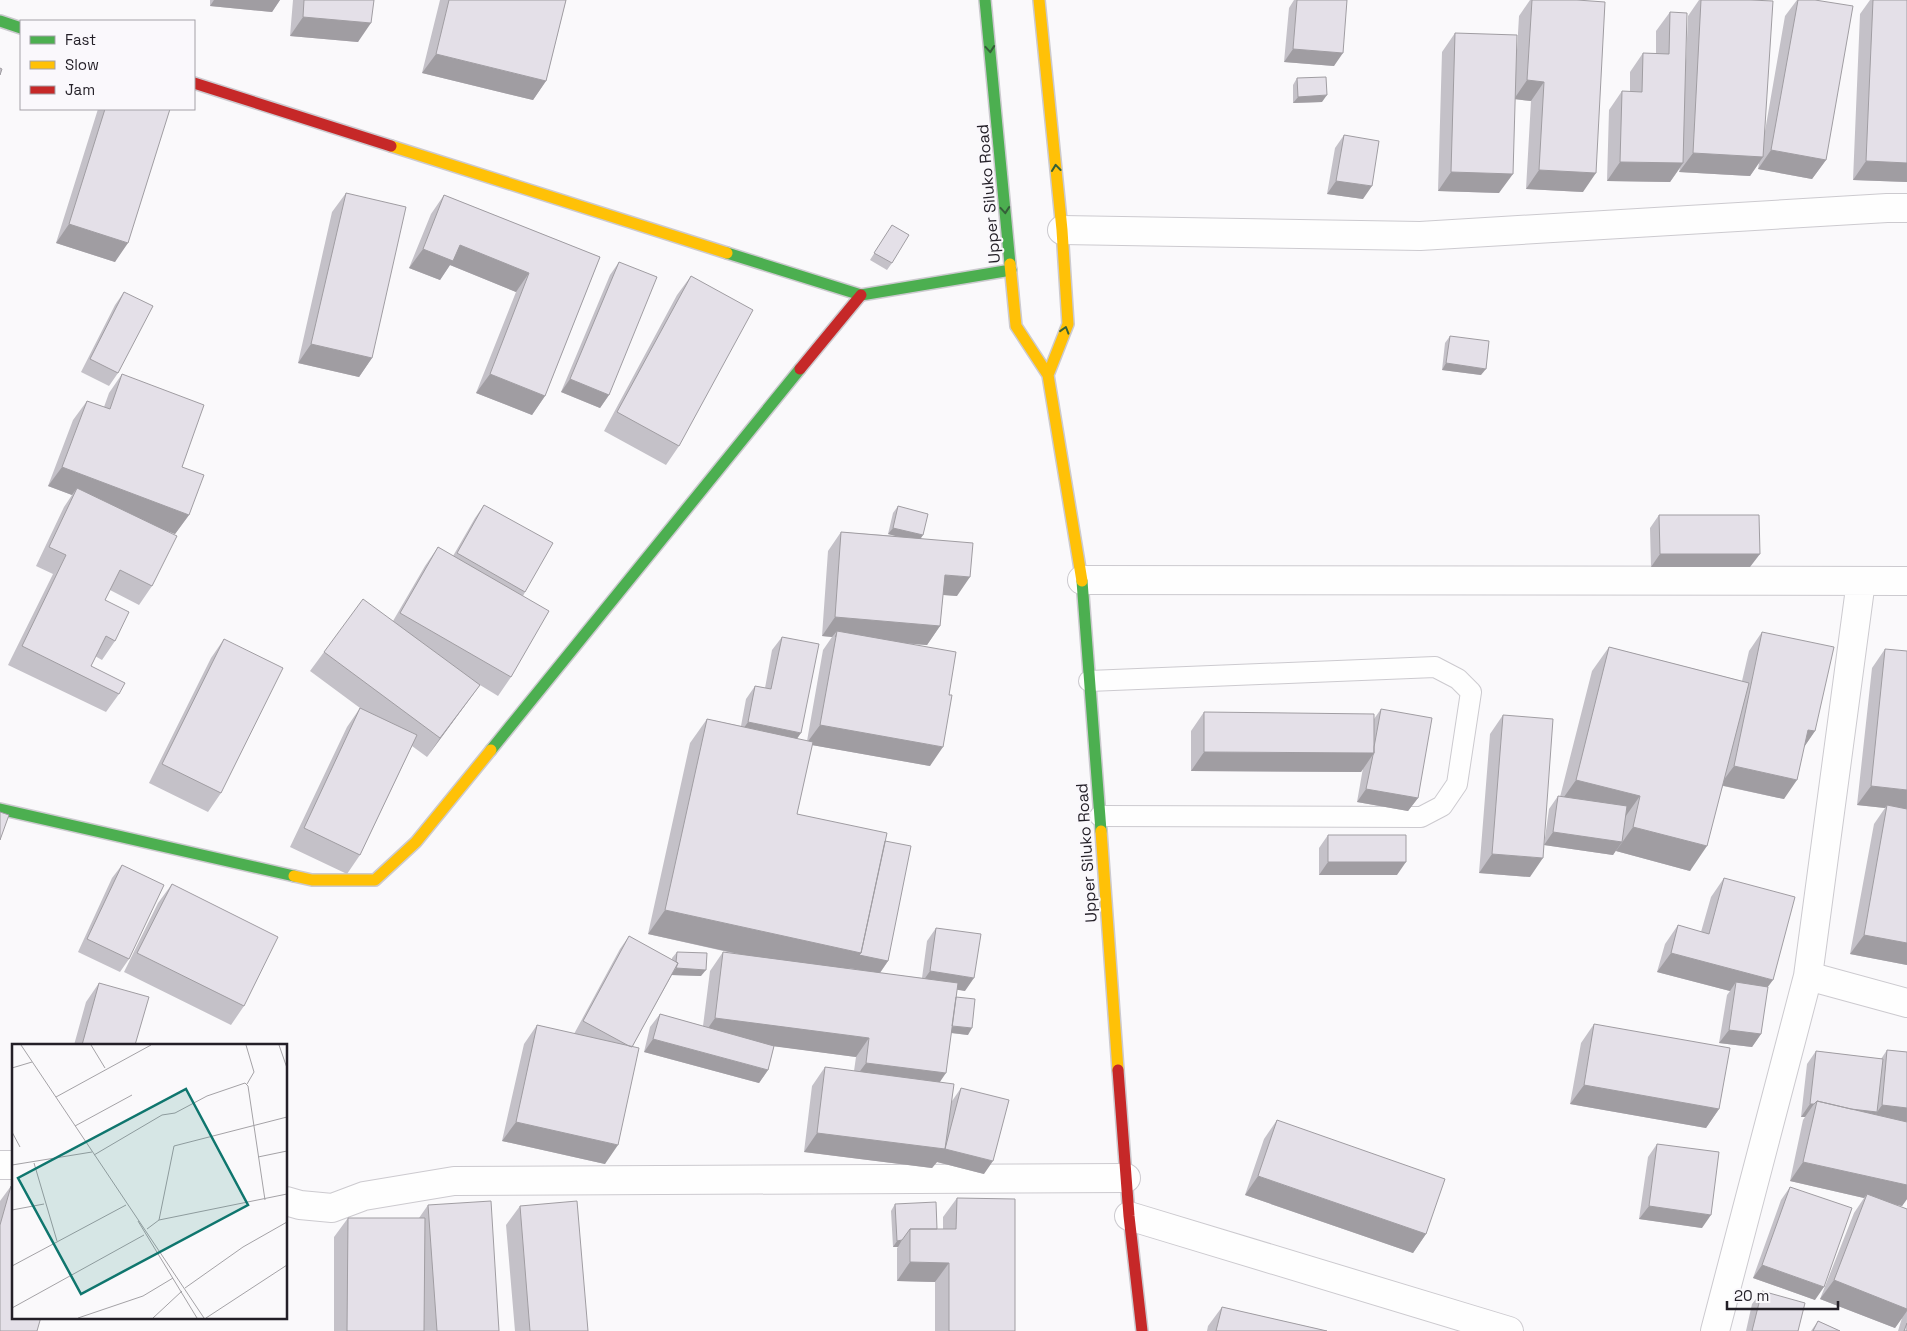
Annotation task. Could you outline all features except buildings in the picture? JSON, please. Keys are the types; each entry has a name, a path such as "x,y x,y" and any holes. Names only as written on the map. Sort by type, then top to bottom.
{"street":[{"name":"Upper Siluko Road","path":"985,0 1016,326 1048,375 1082,580 1129,1216 1142,1331"},
{"path":"1039,0 1062,230 1068,324 1048,375"},
{"path":"0,22 20,28"},
{"path":"195,83 861,295 1011,270"},
{"path":"1062,230 1420,236 1907,208"},
{"path":"0,809 312,880 375,880 416,842 861,295"},
{"path":"1082,580 1907,581"},
{"path":"1716,1331 1808,976 1861,582"},
{"path":"1808,976 1907,1003"},
{"path":"288,1202 300,1205 332,1208 364,1196 454,1181 1126,1178"},
{"path":"1129,1216 1509,1331"}],"lane":[{"path":"1089,681 1434,666 1458,679 1471,692 1457,784 1442,806 1421,817 1100,816"}],"traffic: fast":[{"path":"985,0 1010,264"},
{"path":"0,21 20,28"},
{"path":"727,253 861,295 1011,270"},
{"path":"491,750 800,369"},
{"path":"1082,581 1101,831"},
{"path":"0,809 294,876"}],"traffic: slow":[{"path":"1039,0 1062,230 1068,324 1048,375"},
{"path":"391,146 727,253"},
{"path":"1010,264 1016,326 1048,375 1082,581"},
{"path":"294,876 312,880 375,880 416,842 491,750"},
{"path":"1101,831 1118,1070"}],"traffic: jam":[{"path":"195,83 391,146"},
{"path":"800,369 861,295"},
{"path":"1118,1070 1129,1216 1142,1331"}]}
